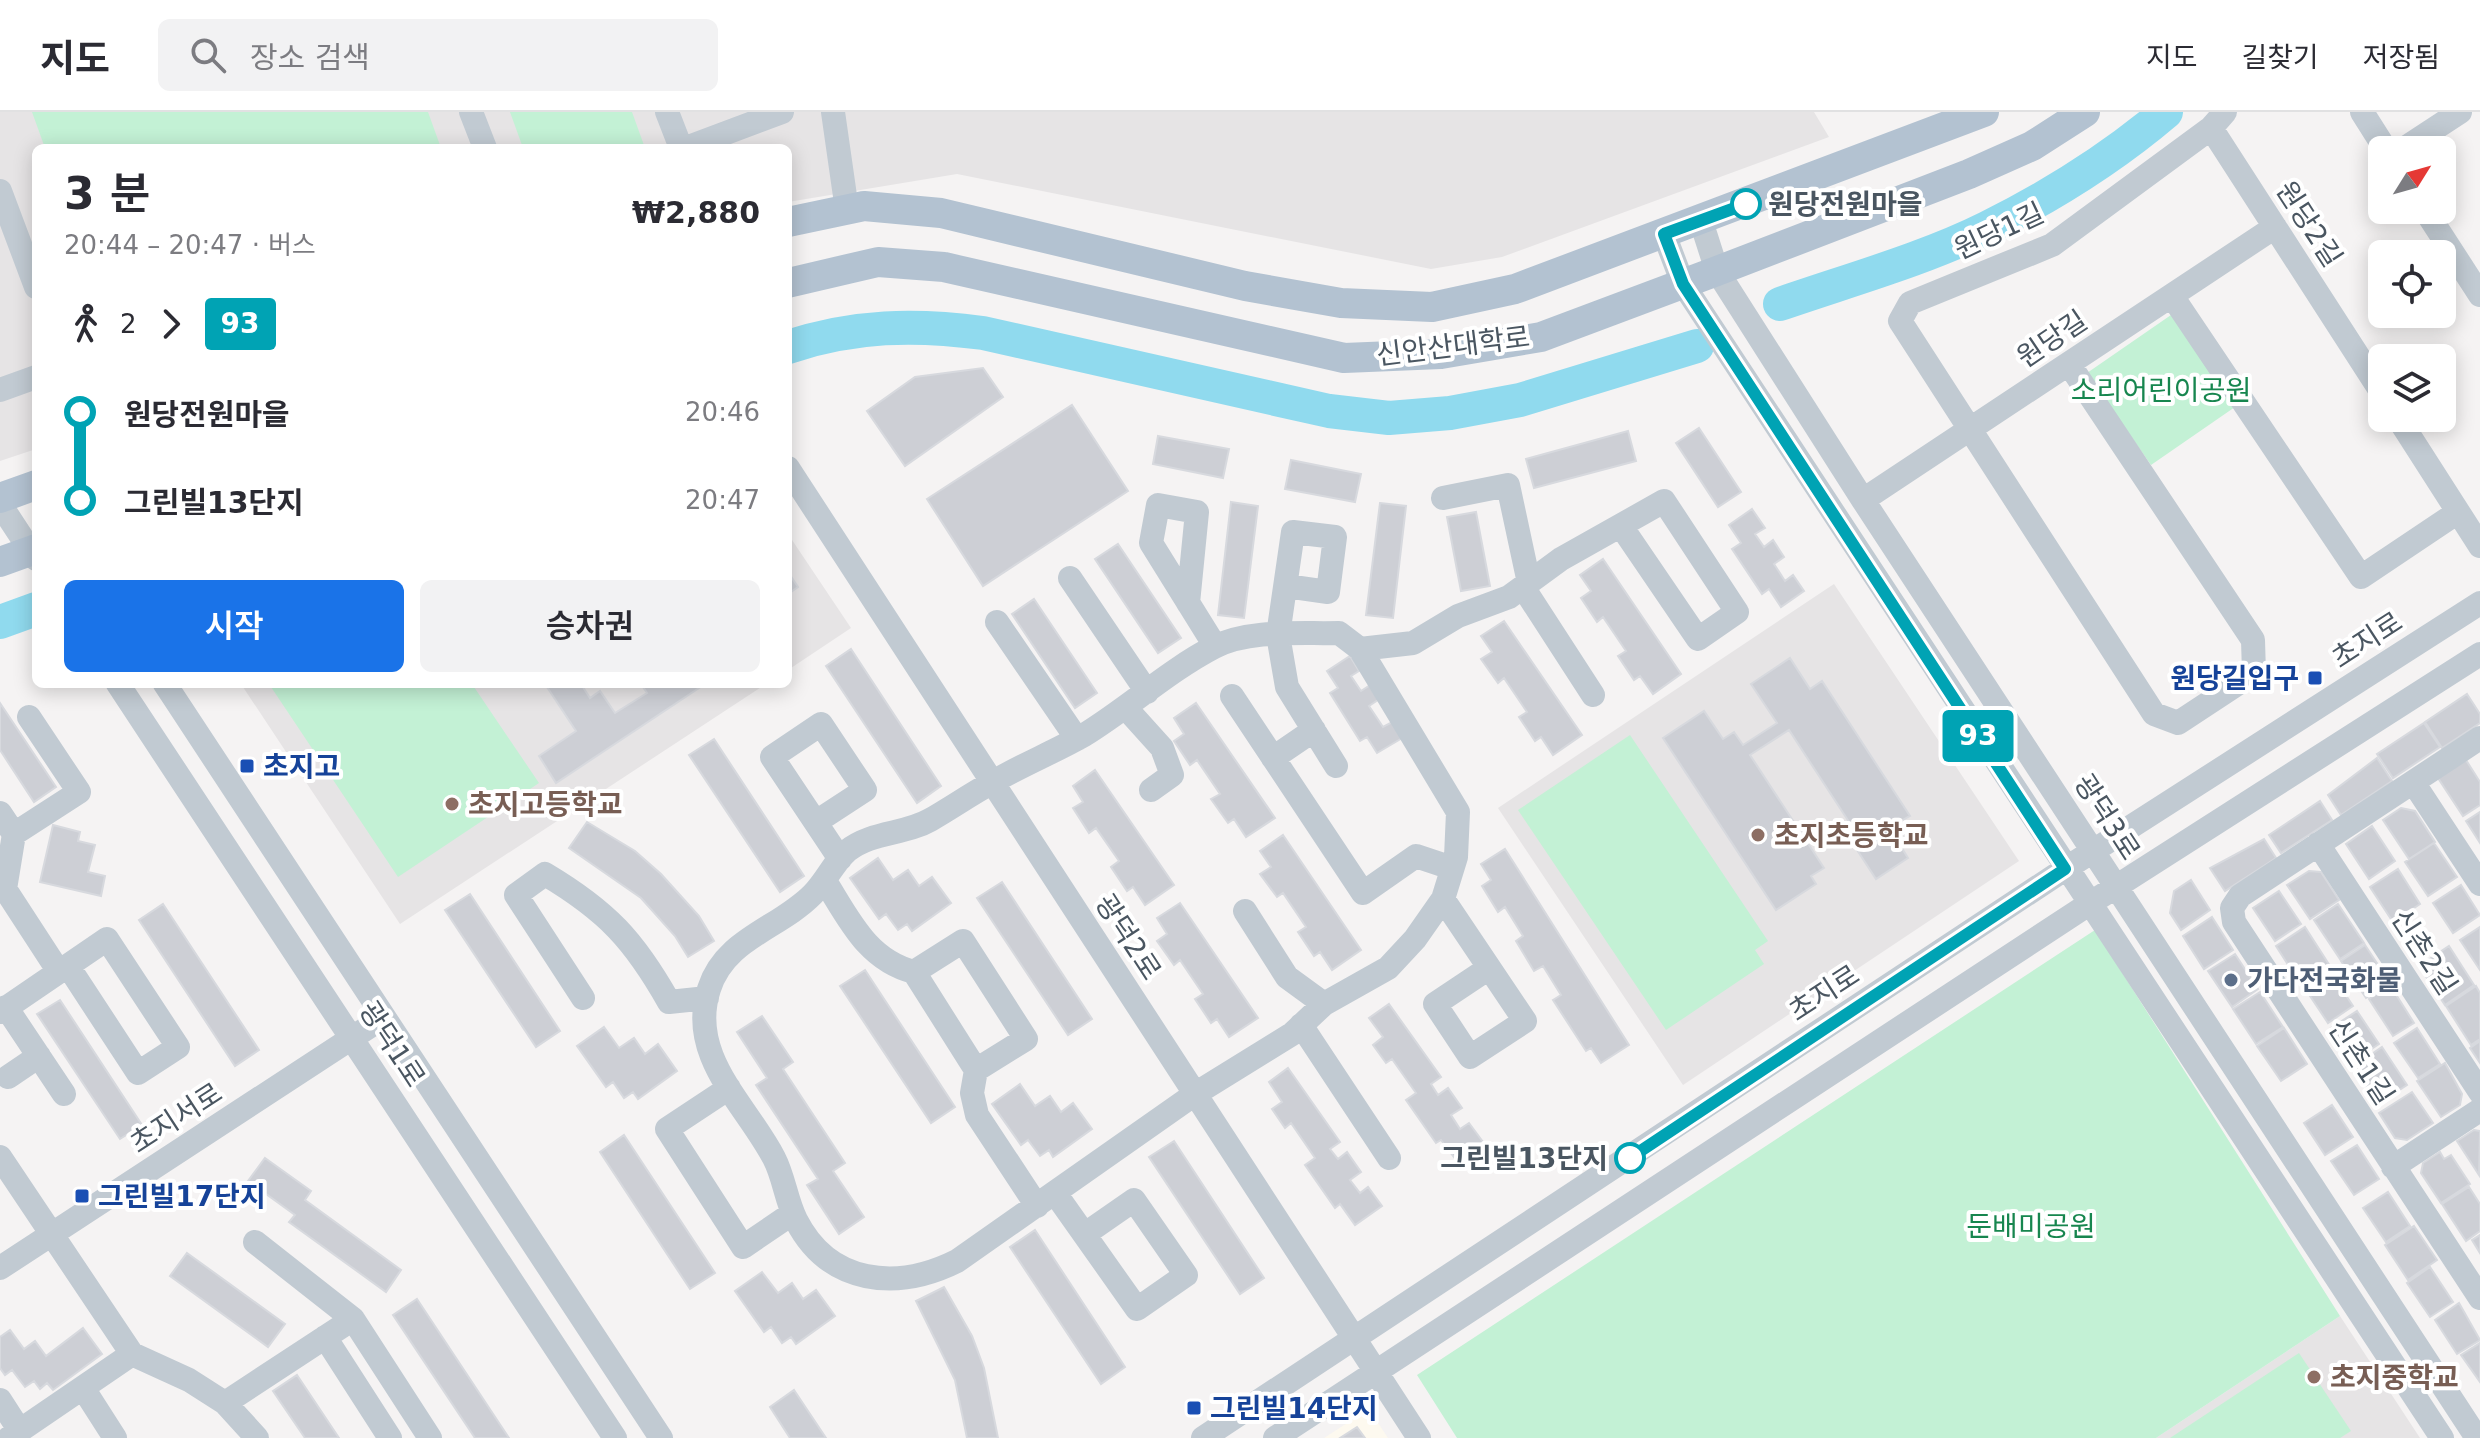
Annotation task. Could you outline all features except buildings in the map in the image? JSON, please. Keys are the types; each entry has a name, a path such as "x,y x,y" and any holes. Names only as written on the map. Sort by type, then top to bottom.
{"main road":[{"name":"신안산대학로","path":"792,221 864,206 941,213 1245,286 1341,303 1432,307 1515,289 1984,112"},
{"name":"신안산대학로","path":"792,282 878,262 944,267 1344,358 1441,354 1541,337 1683,284 1969,174 2032,146 2085,112"},
{"path":"0,501 32,488"},
{"path":"0,562 32,554"}],"street":[{"path":"471,112 483,144"},
{"path":"667,112 681,144"},
{"path":"694,144 782,112"},
{"path":"833,112 847,210"},
{"path":"2362,112 2377,136"},
{"path":"2423,136 2460,112"},
{"name":"원당2길","path":"2218,120 2275,227 2368,371"},
{"name":"원당1길","path":"1971,429 1900,321 1910,303 2052,245 2218,120"},
{"path":"0,191 32,276"},
{"name":"광덕3로","path":"1701,221 1717,271 1863,500 2473,1433"},
{"path":"2434,224 2480,295"},
{"name":"원당길","path":"1863,500 2275,227"},
{"path":"1664,234 1683,284 2442,1438"},
{"path":"2172,296 2361,577 2458,512"},
{"path":"1971,429 2154,714 2178,723 2254,673 2253,640 2069,364"},
{"path":"0,390 32,378"},
{"path":"2407,432 2480,546"},
{"name":"광덕2로","path":"792,474 1419,1438"},
{"path":"1443,498 1508,485 1526,585 1593,695"},
{"path":"0,501 32,550"},
{"path":"1360,649 1413,643 1458,616 1509,597 1561,559 1664,501 1737,612 1698,639 1621,526"},
{"path":"1070,578 1147,692"},
{"path":"1286,586 1278,635 1287,687 1336,766"},
{"path":"1188,603 1215,646"},
{"name":"초지로","path":"1203,1438 2065,869 2480,603"},
{"path":"997,622 1077,739"},
{"path":"1339,633 1360,649 1458,812 1452,868 1443,899 1415,939 1388,968 1324,1004 1301,1025 1195,1094 1046,1200 935,1272 906,1280 877,1281 838,1265 817,1248 793,1213 775,1159 716,1068 705,1033 707,998 715,974 737,946 811,896 840,859 867,840 918,826 992,782 1077,739 1215,646 1251,636 1339,633"},
{"path":"1275,1438 2089,904 2477,662"},
{"name":"광덕1로","path":"121,688 615,1438"},
{"name":"광덕1로","path":"168,688 661,1438"},
{"path":"1232,696 1363,893 1416,856 1452,868"},
{"path":"1125,707 1162,748 1172,775 1151,790"},
{"path":"14,834 79,792 29,717"},
{"path":"1273,758 1314,730"},
{"name":"신촌1길","path":"2480,738 2240,896 2232,908 2234,922 2480,1298"},
{"path":"2413,782 2480,884"},
{"path":"0,813 14,834 5,889 64,969 138,1073 178,1047 107,939 64,969 3,1009 64,1094"},
{"path":"816,822 840,859"},
{"name":"신촌2길","path":"2318,844 2480,1092"},
{"path":"583,998 516,895 545,874 587,899 641,954 669,1002 707,998"},
{"path":"825,881 870,950 895,967 914,972 976,1070 972,1093 977,1115 1046,1200 1085,1234"},
{"path":"1443,899 1489,968"},
{"path":"1245,911 1287,977 1324,1004"},
{"path":"914,972 963,941 1026,1039 976,1070"},
{"name":"초지서로","path":"0,1268 384,1017"},
{"path":"1301,1025 1389,1158"},
{"path":"8,1077 39,1056"},
{"path":"729,1088 667,1129 743,1247 793,1213"},
{"path":"2393,1167 2480,1110"},
{"path":"0,1157 132,1354 189,1380 225,1403 257,1438"},
{"path":"255,1242 353,1319 430,1438"},
{"path":"225,1403 353,1319"},
{"path":"325,1337 390,1438"},
{"path":"0,1400 15,1434 132,1354"},
{"path":"83,1388 115,1438"}],"shaded area":[{"path":"0,112 1814,112 1829,137 1502,257 1431,269 957,174 792,201 792,144 32,144 32,450 0,461"},
{"path":"792,540 851,628 792,667"},
{"name":"초지초등학교","path":"1834,584 2019,861 1683,1085 1498,808"},
{"name":"초지고등학교","path":"244,688 760,688 400,924"},
{"name":"초지중학교","path":"2340,1316 2420,1438 2156,1438"},
{"path":"1369,1409 1388,1438 1324,1438"}],"green space":[{"path":"32,112 428,112 440,144 44,144"},
{"path":"510,112 632,112 644,144 522,144"},
{"name":"소리어린이공원","path":"2171,315 2235,407 2151,465 2087,373"},
{"path":"272,688 475,688 539,783 398,877"},
{"path":"1630,735 1768,941 1755,950 1764,964 1666,1030 1518,810"},
{"name":"둔배미공원","path":"2095,930 2340,1316 2156,1438 1457,1438 1417,1375"},
{"path":"2299,1353 2351,1431 2340,1438 2170,1438"}],"waterway":[{"path":"1780,304 1912,260 1987,228 2080,175 2166,112"},
{"path":"792,346 837,334 885,328 933,328 983,333 1329,411 1389,418 1450,413 1520,400 1697,346"},
{"path":"0,622 32,610"}],"bus line":[{"name":"93","path":"1630,1158 2065,869 1683,284 1664,234 1746,204"}],"place":[{"name":"원당전원마을","path":"1746,204"},
{"name":"원당길입구","path":"2315,678"},
{"name":"초지고","path":"247,766"},
{"name":"초지고등학교","path":"452,804"},
{"name":"초지초등학교","path":"1758,835"},
{"name":"가다전국화물","path":"2231,980"},
{"name":"그린빌13단지","path":"1630,1158"},
{"name":"그린빌17단지","path":"82,1196"},
{"name":"초지중학교","path":"2314,1377"},
{"name":"그린빌14단지","path":"1194,1408"}]}
